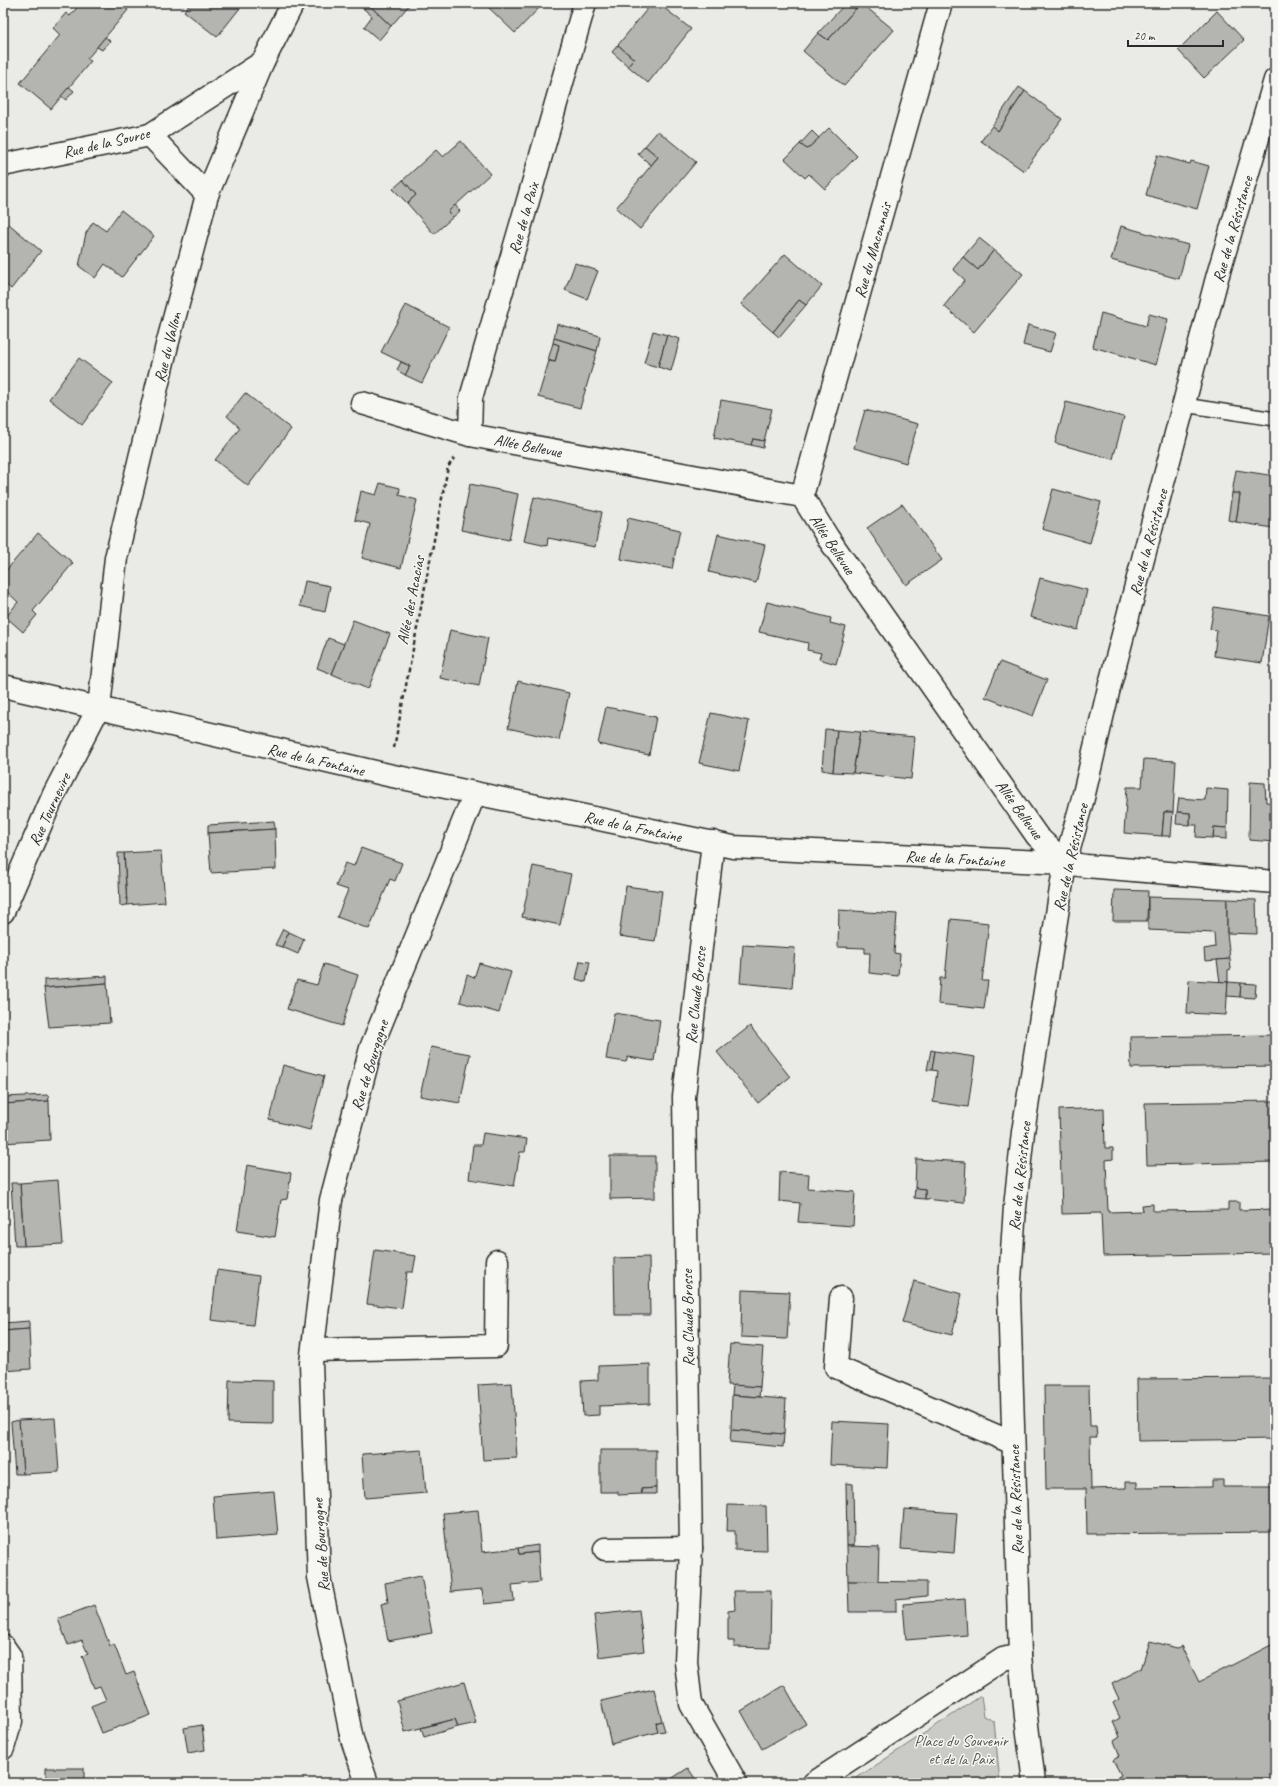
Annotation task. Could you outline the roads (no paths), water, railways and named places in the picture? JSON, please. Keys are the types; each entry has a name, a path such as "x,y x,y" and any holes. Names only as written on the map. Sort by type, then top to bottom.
{"street":[{"name":"Rue du Vallon","path":"99,707 116,558 167,345 208,196 263,62 293,3"},
{"name":"Rue de la Paix","path":"470,435 471,398 585,3"},
{"name":"Rue du Maconnais","path":"802,496 941,3"},
{"name":"Rue de la Source","path":"3,165 150,135 263,62"},
{"name":"Rue de la Résistance","path":"1034,1783 1020,1655 1009,1295 1015,1207 1023,1132 1065,863 1083,798 1109,688 1218,278 1275,80"},
{"path":"150,135 208,196"},
{"name":"Allée Bellevue","path":"362,403 470,435 802,496 828,538 1037,836 1065,863"},
{"name":"Rue de la Fontaine","path":"3,686 99,707 388,776 733,847 1065,863 1275,882"},
{"name":"Rue Tournevire","path":"3,912 54,794 99,707"},
{"name":"Rue de Bourgogne","path":"367,1783 352,1739 319,1577 311,1363 331,1200 371,1048 475,793"},
{"name":"Rue Claude Brosse","path":"713,842 684,1097 691,1548 686,1662 691,1704 736,1783"},
{"path":"313,1350 496,1346 497,1261"},
{"path":"841,1298 836,1366 1013,1443"},
{"path":"605,1549 691,1548"},
{"path":"3,1646 10,1656 11,1721 3,1748"},
{"path":"814,1783 1003,1659 1020,1655"}],"lane":[{"path":"1184,405 1275,419"}],"park label":[{"name":"Place du Souvenir et de la Paix","path":"961,1749"}]}
